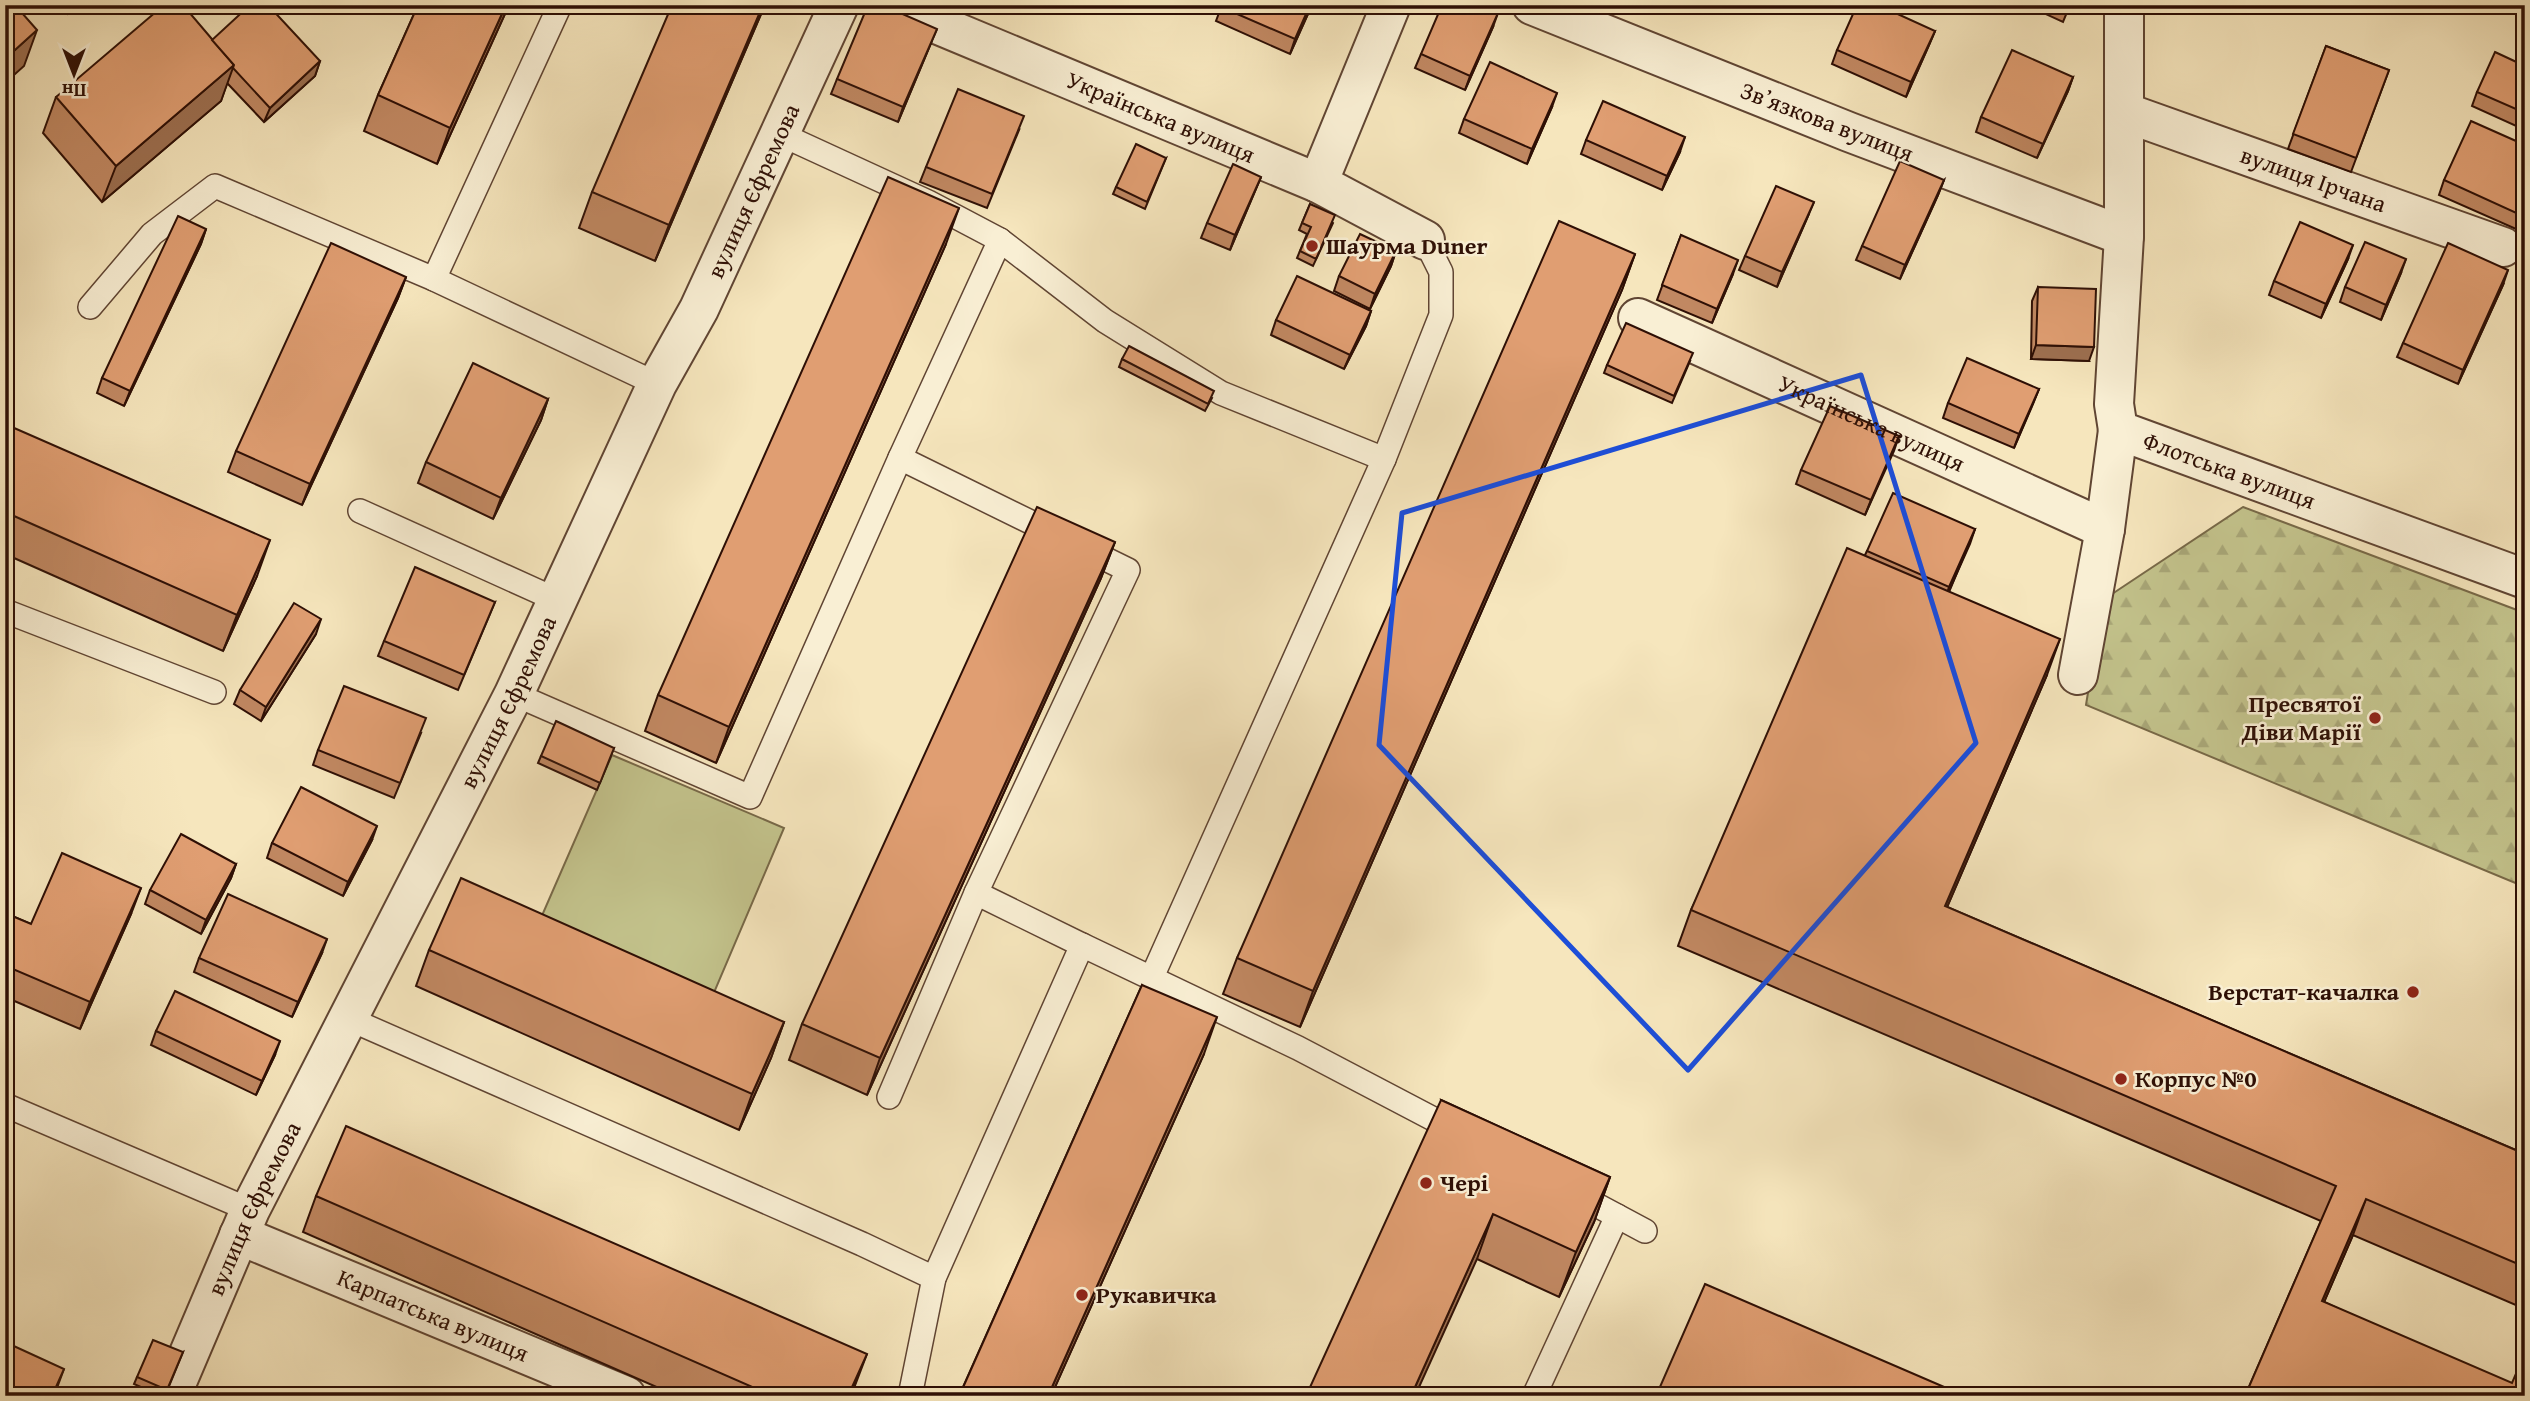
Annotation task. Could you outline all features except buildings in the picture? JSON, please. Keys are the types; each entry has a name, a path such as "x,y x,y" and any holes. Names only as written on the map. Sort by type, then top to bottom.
{"street":[{"name":"вулиця Єфремова","path":"171,1396 244,1223 514,694 657,384 699,309 839,5"},
{"name":"Українська вулиця","path":"891,5 1318,183 1425,240"},
{"path":"1318,183 1391,5"},
{"name":"Звʼязкова вулиця","path":"1532,5 1849,132 2124,236"},
{"path":"2124,5 2124,236"},
{"name":"вулиця Ірчана","path":"2124,112 2503,247"},
{"name":"Флотська вулиця","path":"2124,236 2114,404 2118,430 2525,579"},
{"name":"Українська вулиця","path":"1638,317 2105,528"},
{"path":"2078,675 2105,528 2118,430"},
{"name":"Карпатська вулиця","path":"244,1223 626,1396"}],"lane":[{"path":"434,279 560,5"},
{"path":"780,134 928,202 1000,240 1105,321 1221,393 1384,459"},
{"path":"90,307 152,233 215,186 434,279 657,384"},
{"path":"514,694 750,797 900,457 1000,240"},
{"path":"1152,976 1384,459 1441,316 1441,272 1425,240"},
{"path":"889,1097 976,893 1128,570 900,457"},
{"path":"360,511 557,600"},
{"path":"5,611 214,692"},
{"path":"976,893 1298,1048 1482,1144"},
{"path":"910,1396 934,1278 1082,945"},
{"path":"347,1018 934,1278"},
{"path":"5,1105 244,1223"},
{"path":"1555,1183 1645,1231"},
{"path":"1534,1396 1617,1216"}],"highlighted area":[{"path":"1861,375 1976,743 1688,1070 1379,745 1402,513"}],"green space":[{"path":"2243,507 2525,613 2525,887 2086,705 2103,600"},
{"path":"612,755 784,828 710,1002 537,927"}],"place":[{"name":"Шаурма Duner","path":"1312,246"},
{"name":"Пресвятої Діви Марії","path":"2375,718"},
{"name":"Верстат-качалка","path":"2413,992"},
{"name":"Корпус №0","path":"2121,1079"},
{"name":"Чері","path":"1426,1183"},
{"name":"Рукавичка","path":"1082,1295"}]}
